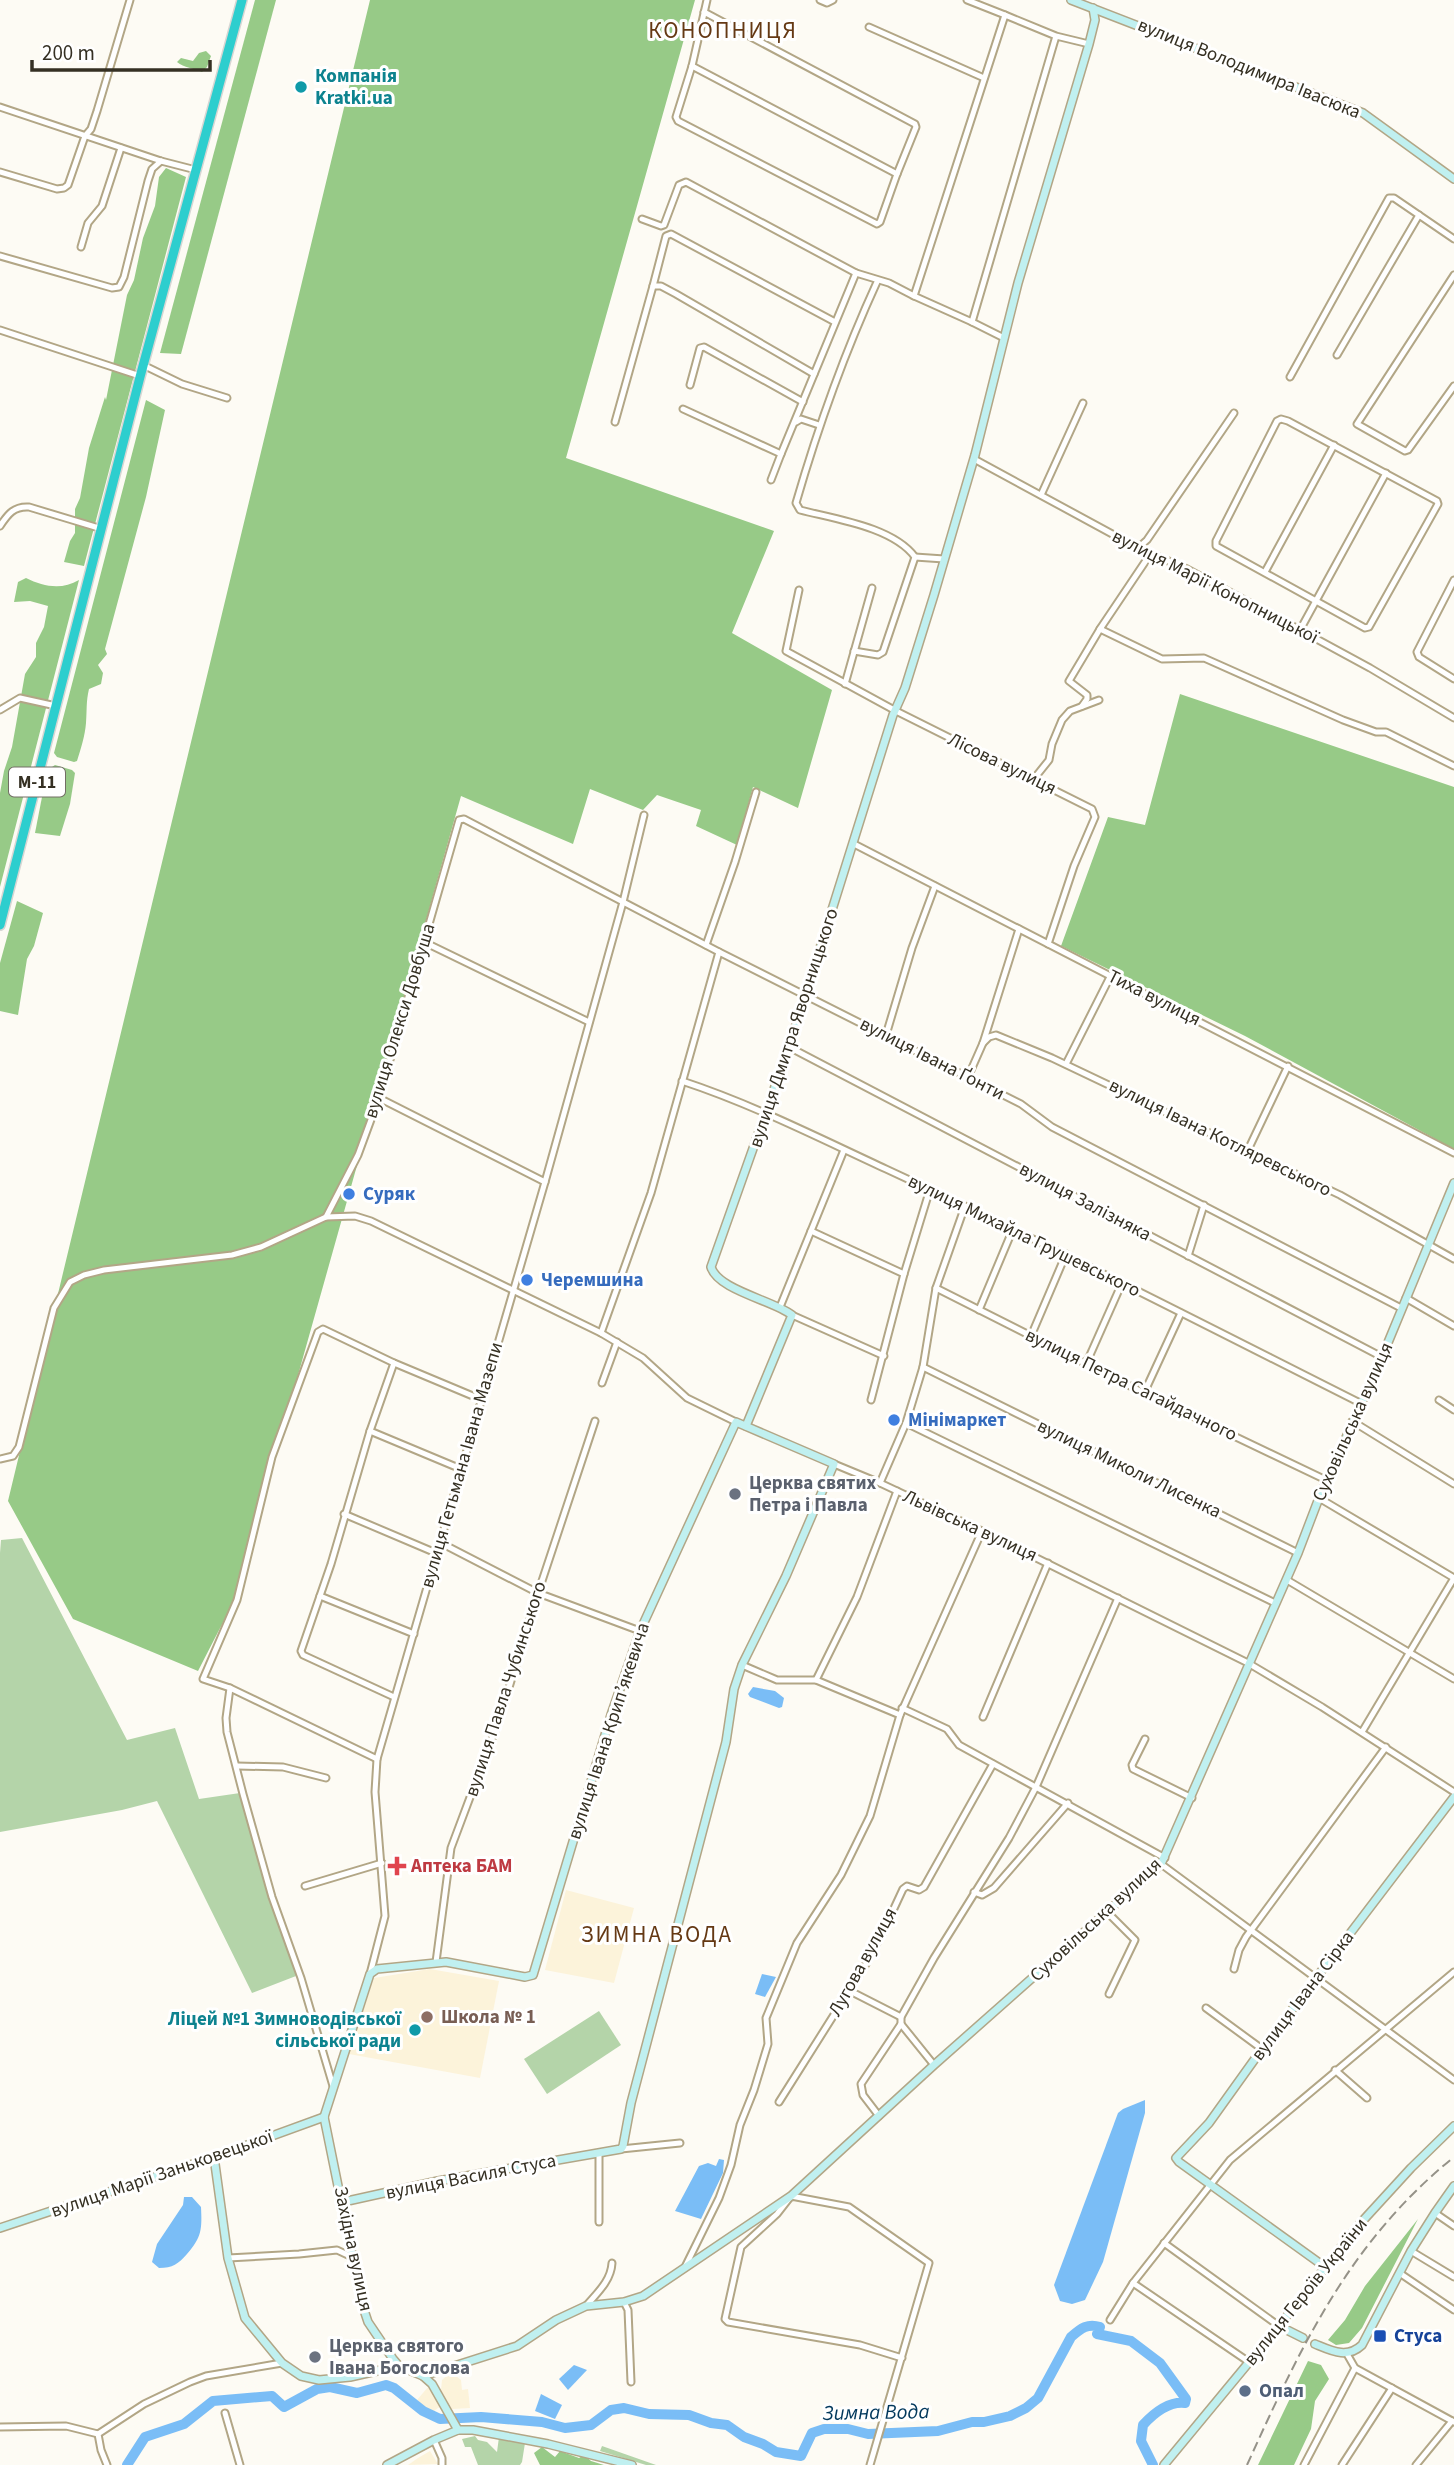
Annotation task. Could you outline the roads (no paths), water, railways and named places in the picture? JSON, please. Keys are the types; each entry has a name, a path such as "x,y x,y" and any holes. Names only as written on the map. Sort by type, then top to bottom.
{"highway":[{"name":"М-11","path":"0,925 144,365 242,0"}],"street":[{"path":"0,172 57,189 64,188 72,176 85,136 97,111 130,0"},
{"path":"704,12 915,124 880,222 877,224 678,121 676,117 692,66 704,12 707,0"},
{"path":"820,0 827,3 833,0"},
{"path":"967,0 1056,36 1089,44"},
{"name":"вулиця Володимира Івасюка","path":"1071,0 1363,113 1454,178"},
{"name":"вулиця Дмитра Яворницького","path":"780,1307 733,1287 714,1275 711,1268 806,996 944,559 974,459 1037,216 1089,44 1095,20 1093,8"},
{"path":"914,296 1004,15"},
{"path":"869,27 984,78"},
{"path":"972,322 1056,36"},
{"path":"692,66 897,174"},
{"path":"0,107 161,161 196,170"},
{"path":"81,247 88,223 102,206 121,148"},
{"path":"0,257 112,288 119,287 124,277 152,169 161,161"},
{"path":"642,219 664,225 679,185 686,182 856,273 889,284 1004,338"},
{"path":"1290,377 1389,198 1394,198 1454,239"},
{"path":"1337,355 1419,215"},
{"path":"615,422 666,236 671,234 835,322"},
{"path":"771,480 856,273"},
{"path":"1454,275 1357,424 1405,451 1408,450 1454,386"},
{"path":"877,282 853,334 819,425 796,503 797,507 889,536 904,545 915,557 944,559"},
{"path":"653,286 661,286 676,294 814,374"},
{"path":"0,330 141,377"},
{"path":"690,385 700,348 704,347 803,401"},
{"path":"144,365 182,384 227,398"},
{"path":"1041,495 1083,403"},
{"path":"683,409 781,454"},
{"path":"1138,548 1147,540 1234,413"},
{"path":"796,422 801,419 819,425"},
{"path":"1277,421 1288,421 1334,445 1435,499 1438,504 1369,627 1365,628 1216,546 1216,541 1277,421"},
{"path":"1265,572 1334,445"},
{"name":"вулиця Марії Конопницької","path":"974,459 1138,548 1187,569 1454,718"},
{"path":"1300,630 1386,473"},
{"path":"0,526 9,512 29,507 102,529"},
{"path":"1082,706 1087,695 1069,681 1151,553"},
{"path":"854,651 877,655 883,652 915,557"},
{"path":"1453,677 1419,657 1417,652 1454,580"},
{"path":"845,684 872,588"},
{"name":"Лісова вулиця","path":"799,590 786,651 845,684 1092,809 1096,817 1074,866 1048,944"},
{"path":"1100,629 1162,659 1204,658 1343,720 1376,732 1386,732 1454,766"},
{"path":"0,710 20,698 56,706"},
{"path":"1033,780 1049,760 1062,720 1070,711 1099,700"},
{"path":"706,945 756,792"},
{"name":"вулиця Гетьмана Івана Мазепи","path":"324,2117 370,1974 385,1916 375,1792 377,1759 545,1182 623,902 644,815"},
{"name":"вулиця Івана Ґонти","path":"459,820 464,819 719,952 968,1077 1034,1112 1052,1127 1401,1308"},
{"name":"вулиця Олекси Довбуша","path":"326,1217 358,1155 379,1098 459,820"},
{"name":"Тиха вулиця","path":"854,844 1454,1153"},
{"path":"886,1035 912,948 935,886"},
{"path":"968,1077 983,1043 1019,929"},
{"path":"424,942 589,1022"},
{"path":"601,1333 651,1193 719,952"},
{"path":"1066,1064 1111,975"},
{"name":"вулиця Івана Котляревського","path":"983,1043 996,1035 1066,1064 1340,1195 1454,1259"},
{"name":"вулиця Залізняка","path":"789,1047 1382,1357"},
{"path":"1247,1152 1288,1066"},
{"name":"вулиця Михайла Грушевського","path":"682,1081 767,1113 930,1189 1066,1254 1360,1403"},
{"path":"379,1098 545,1182"},
{"path":"844,1150 780,1307 792,1315 884,1356"},
{"name":"Суховільська вулиця","path":"423,2376 517,2346 556,2320 586,2306 643,2296 791,2196 1163,1861 1248,1663 1287,1580 1326,1480 1382,1357 1453,1186"},
{"path":"871,1400 904,1274 930,1189"},
{"path":"1188,1256 1203,1205"},
{"path":"880,1483 906,1423 923,1367 936,1288 965,1206"},
{"name":"Львівська вулиця","path":"326,1217 355,1216 371,1222 601,1333 643,1357 687,1398 982,1531 1248,1663 1454,1792"},
{"path":"0,1459 13,1456 19,1447 54,1308 70,1282 104,1270 232,1255 261,1247 326,1217"},
{"path":"979,1310 1013,1229"},
{"path":"811,1231 904,1274"},
{"path":"1031,1336 1066,1254"},
{"path":"1086,1364 1122,1283"},
{"name":"вулиця Петра Сагайдачного","path":"936,1288 1144,1393 1326,1480"},
{"path":"1406,1298 1454,1326"},
{"path":"1144,1393 1181,1313"},
{"path":"746,1426 770,1374 792,1315"},
{"path":"377,1759 230,1688 203,1679 237,1600 272,1457 318,1332 323,1329 394,1363 480,1399"},
{"path":"602,1383 617,1342"},
{"path":"394,1363 370,1431 320,1595 301,1646 302,1653 394,1697"},
{"name":"вулиця Миколи Лисенка","path":"923,1367 1298,1553"},
{"path":"1439,1400 1454,1410"},
{"name":"вулиця Павла Чубинського","path":"436,1962 451,1848 499,1720 596,1421"},
{"name":"вулиця Івана Крипʼякевича","path":"436,1962 457,1963 525,1977 533,1975 536,1970 592,1778 640,1631 736,1422"},
{"path":"1352,1422 1454,1484"},
{"path":"906,1423 1275,1603"},
{"path":"370,1431 461,1469"},
{"path":"621,2149 726,1742 734,1689 742,1665 786,1576 834,1464"},
{"path":"816,1680 857,1597 897,1491"},
{"path":"1319,1498 1454,1578 1362,1732"},
{"path":"344,1514 436,1553"},
{"path":"684,2268 719,2198 731,2165 740,2125 768,2045 766,2018 797,1943 841,1875 870,1816 901,1711 982,1531"},
{"path":"439,1542 538,1593 640,1631"},
{"path":"983,1717 1048,1563"},
{"path":"1287,1580 1454,1679"},
{"path":"320,1595 414,1634"},
{"path":"879,2116 860,2089 864,2079 1009,1838 1036,1787 1118,1598"},
{"path":"742,1665 776,1680 816,1680 947,1729 959,1745 1068,1804 1163,1861 1454,2080"},
{"path":"230,1688 227,1732 272,1897 301,1978 333,2087"},
{"path":"1145,1739 1132,1765 1133,1769 1192,1798"},
{"path":"1234,1969 1239,1950 1251,1929 1386,1747"},
{"name":"Лугова вулиця","path":"779,2102 850,1991 883,1933 903,1889 907,1886 919,1890 924,1887 993,1764"},
{"path":"237,1766 283,1768 326,1778"},
{"name":"вулиця Івана Сірка","path":"1209,2184 1176,2158 1209,2123 1454,1797"},
{"path":"975,1892 982,1895 994,1888 1068,1804"},
{"path":"305,1886 382,1863"},
{"path":"1108,1913 1135,1940 1109,1994"},
{"path":"370,1974 383,1967 436,1962"},
{"path":"1110,2320 1133,2283 1230,2160 1454,1972"},
{"path":"850,1991 901,2021 934,2065"},
{"path":"1206,2008 1262,2049"},
{"path":"1335,2070 1367,2098"},
{"name":"вулиця Марії Заньковецької","path":"1,2226 214,2157 324,2117"},
{"name":"Західна вулиця","path":"324,2117 362,2304 368,2322 400,2366"},
{"name":"вулиця Героїв України","path":"1164,2465 1357,2227 1454,2126"},
{"name":"вулиця Василя Стуса","path":"343,2202 438,2181 621,2149 680,2143"},
{"path":"599,2153 599,2222"},
{"path":"214,2157 228,2258 245,2318 282,2363 301,2376 318,2380 350,2377 400,2366 423,2376 432,2384 458,2430"},
{"path":"1209,2184 1325,2267"},
{"path":"1315,2344 1347,2354 1362,2345 1411,2251 1454,2186"},
{"path":"870,2465 902,2358 929,2263 849,2207 791,2196 777,2214 741,2247 725,2319 728,2322 860,2345 902,2358"},
{"path":"1434,2213 1454,2226"},
{"path":"1164,2242 1279,2326 1303,2338"},
{"path":"228,2258 337,2250 353,2259"},
{"path":"1411,2251 1454,2277"},
{"path":"586,2306 605,2283 612,2270 612,2263"},
{"path":"1401,2274 1454,2310"},
{"path":"1133,2283 1249,2362"},
{"path":"624,2301 628,2309 631,2382"},
{"path":"1347,2354 1355,2368 1453,2422 1416,2465"},
{"path":"0,2427 66,2426 98,2434 144,2404 190,2382 206,2376 282,2363"},
{"path":"1304,2465 1355,2368"},
{"path":"1342,2465 1392,2388"},
{"path":"225,2413 240,2465"},
{"path":"387,2465 458,2430 491,2431 632,2465"},
{"path":"98,2434 107,2465"},
{"path":"434,2440 442,2465"}],"water":[{"path":"753,1687 775,1691 784,1698 782,1707 750,1697 748,1694"},
{"path":"762,1974 776,1977 765,1997 755,1994"},
{"path":"1145,2100 1145,2113 1103,2262 1085,2300 1072,2304 1060,2301 1054,2285 1118,2113"},
{"path":"719,2159 724,2160 723,2173 701,2219 675,2211 699,2166 708,2163 716,2166"},
{"path":"184,2197 192,2197 201,2207 198,2237 178,2263 159,2268 152,2262 157,2244 183,2205"},
{"path":"574,2365 587,2370 568,2390 559,2379"},
{"path":"541,2394 562,2405 555,2419 535,2411"}],"waterway":[{"name":"Зимна Вода","path":"127,2465 145,2437 184,2424 213,2401 272,2396 284,2407 317,2389 330,2387 357,2393 386,2385 394,2388 423,2411 440,2419 481,2417 542,2422 565,2428 591,2425 611,2410 624,2408 649,2414 689,2415 711,2423 727,2425 744,2437 776,2452 801,2456 812,2433 824,2429 848,2429 868,2434 938,2431 1010,2416 1038,2398 1071,2337 1088,2326 1100,2327 1097,2334 1131,2341 1160,2363 1186,2399 1185,2403 1162,2409 1143,2425 1141,2441 1153,2465"}],"railway":[{"path":"1247,2465 1309,2337 1357,2260 1417,2189 1454,2157"}],"place":[{"name":"Компанія Kratki.ua","path":"301,87"},
{"name":"Суряк","path":"349,1194"},
{"name":"Черемшина","path":"527,1280"},
{"name":"Мінімаркет","path":"894,1420"},
{"name":"Церква святих Петра і Павла","path":"735,1494"},
{"name":"Аптека БАМ","path":"397,1866"},
{"name":"Школа № 1","path":"427,2017"},
{"name":"Ліцей №1 Зимноводівської сільської ради","path":"415,2030"},
{"name":"Стуса","path":"1380,2336"},
{"name":"Церква святого Івана Богослова","path":"315,2357"},
{"name":"Опал","path":"1245,2391"}],"district":[{"name":"КОНОПНИЦЯ","path":"723,30"},
{"name":"ЗИМНА ВОДА","path":"657,1934"}]}
